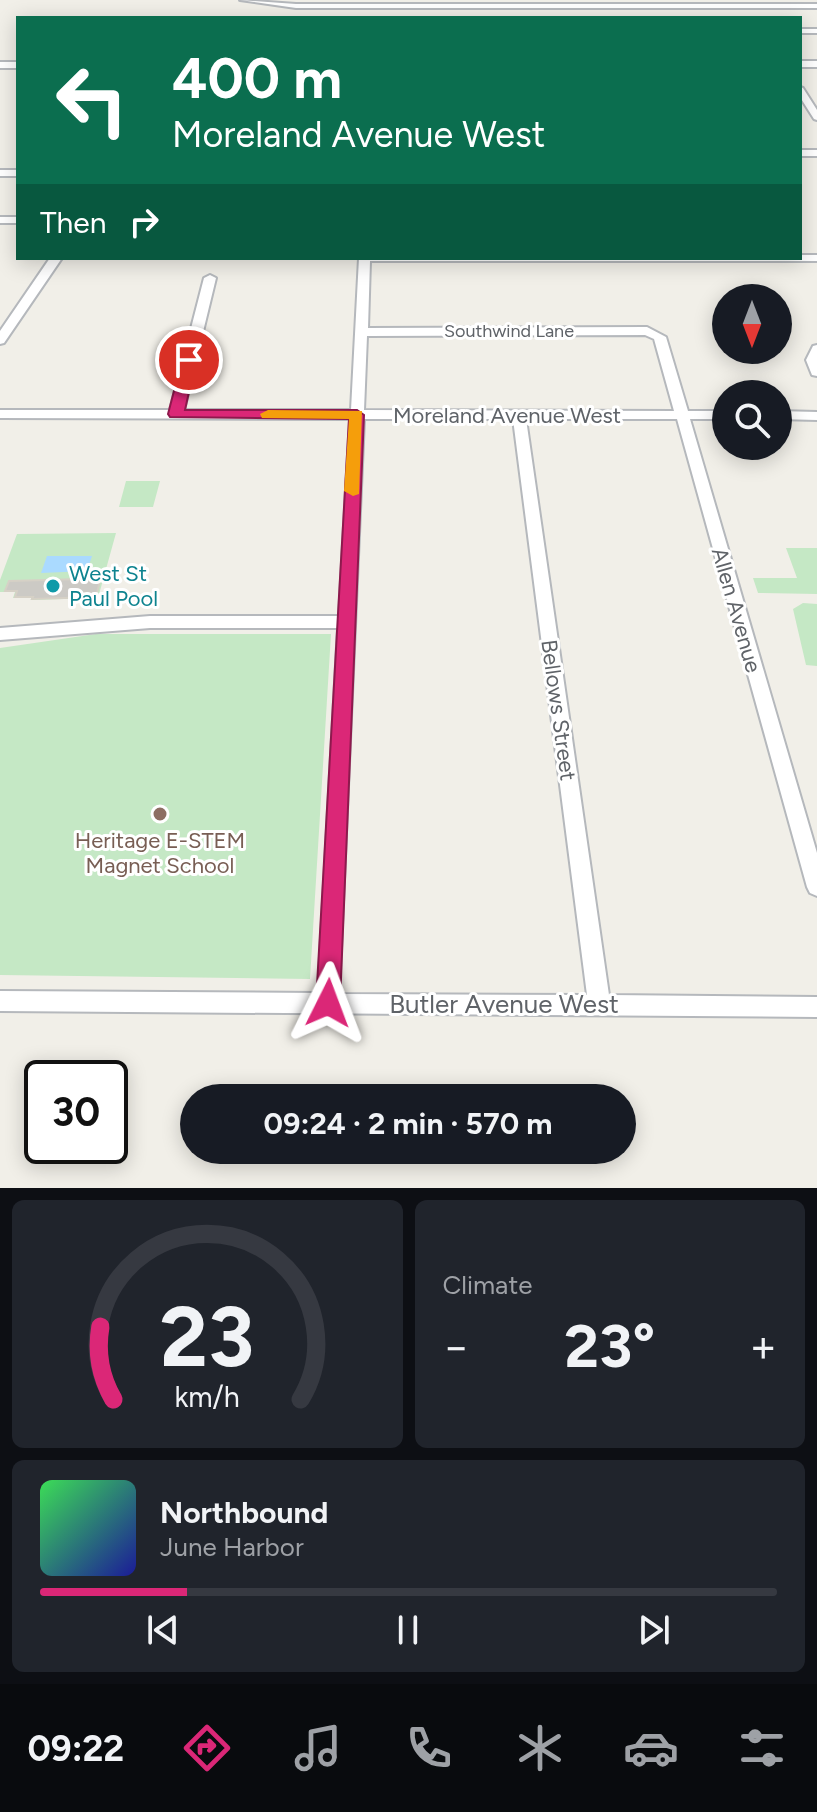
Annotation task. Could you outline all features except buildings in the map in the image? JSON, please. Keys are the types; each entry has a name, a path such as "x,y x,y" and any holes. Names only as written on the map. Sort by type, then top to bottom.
{"street":[{"path":"244,0 276,5 744,3 817,6"},
{"path":"377,16 378,6"},
{"path":"802,93 817,117"},
{"path":"0,340 55,260"},
{"path":"328,1003 365,260"},
{"path":"176,414 210,278"},
{"name":"Southwind Lane","path":"361,332 656,333"},
{"name":"Allen Avenue","path":"656,333 660,337 817,887"},
{"path":"817,349 812,360 817,372"},
{"name":"Moreland Avenue West","path":"0,414 712,415"},
{"name":"Bellows Street","path":"519,415 599,1005"},
{"path":"792,415 817,416"},
{"path":"0,634 150,622 346,622"},
{"name":"Butler Avenue West","path":"0,1001 817,1007"}],"green space":[{"path":"126,481 160,481 153,507 119,507"},
{"path":"116,533 98,598 31,600 13,598 15,592 0,592 0,580 17,534"},
{"path":"786,548 817,548 817,594 758,593 753,578 797,578"},
{"path":"803,603 817,604 817,666 806,665 793,609"},
{"path":"96,634 331,634 310,979 0,975 0,648"}],"water":[{"path":"47,556 92,556 87,571 41,573"}],"slow traffic":[{"path":"268,414 357,415 353,491"}],"place":[{"name":"West St Paul Pool","path":"53,586"},
{"name":"Heritage E-STEM Magnet School","path":"160,814"}],"route":[{"path":"189,360 176,414 357,415 328,1003"}]}
